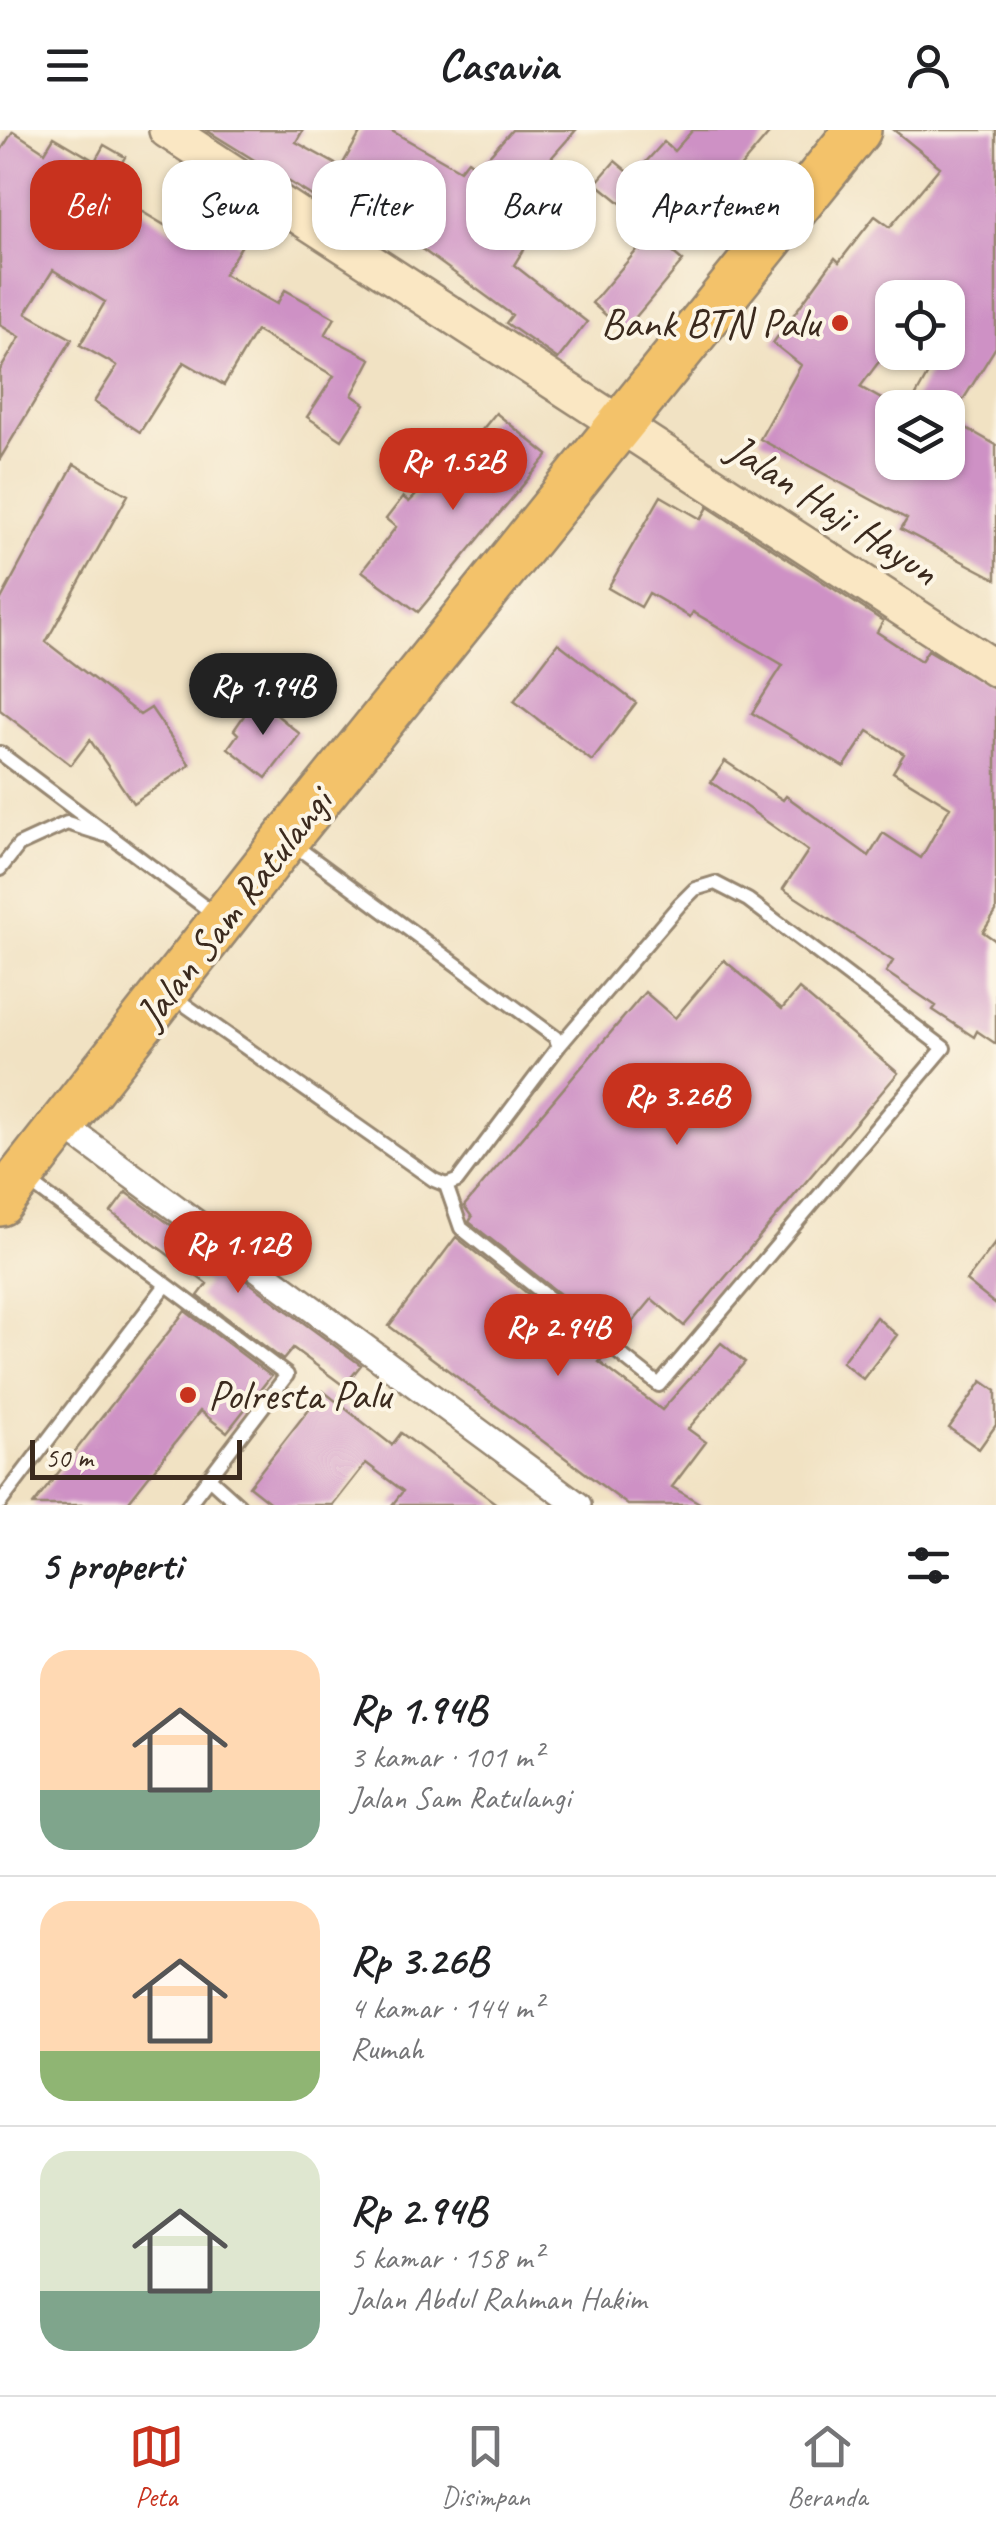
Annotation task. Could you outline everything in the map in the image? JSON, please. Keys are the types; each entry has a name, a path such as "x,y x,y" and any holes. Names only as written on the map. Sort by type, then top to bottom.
{"highway":[{"name":"Jalan Sam Ratulangi","path":"11,1190 286,839 858,130"}],"street":[{"name":"Jalan Haji Hayun","path":"167,130 996,669"},
{"path":"62,1124 578,1505"}],"lane":[{"path":"0,753 224,922"},
{"path":"0,869 19,845 67,823 116,839"},
{"path":"286,839 555,1037 560,1046"},
{"path":"169,993 446,1185 461,1228 659,1385 944,1048 748,900 715,883 695,888 560,1046 457,1181 446,1185"},
{"path":"11,1190 166,1284 287,1374 188,1505"},
{"path":"0,1503 166,1284"},
{"path":"208,1478 239,1505"}],"building":[{"path":"206,130 303,130 296,142 328,160 312,160 312,196 292,184 292,160 254,160"},
{"path":"362,130 390,130 442,160 345,160"},
{"path":"512,130 576,130 549,160 485,160"},
{"path":"693,130 772,130 746,160 648,160 664,142 674,151"},
{"path":"894,130 996,130 996,347 965,397 965,390 919,390 930,370 965,370 965,280 875,280 875,367 860,387 875,395 875,480 965,480 965,427 996,445 996,579 901,529 907,519 760,439 801,365 773,343 835,258 839,262 875,216 890,227 940,167"},
{"path":"13,131 45,152 54,137 93,160 30,160 30,250 142,250 142,212 162,224 162,250 239,250 224,274 277,304 285,290 335,318 325,335 371,359 352,395 365,404 342,440 307,417 334,376 256,331 224,385 184,362 140,432 94,402 117,366 80,345 105,302 53,270 26,313 72,339 0,459 0,370 20,337 0,325 0,152"},
{"path":"104,145 125,157 123,160 96,160"},
{"path":"446,162 460,170 466,162 466,250 523,250 514,265 587,322 558,359 506,323 512,315 423,250 446,250"},
{"path":"616,162 616,199 596,183"},
{"path":"637,250 670,250 683,261 624,331 592,303"},
{"path":"496,413 548,455 418,612 362,571 396,527 386,519 403,497 409,502 450,461 453,465"},
{"path":"74,464 128,495 46,642 140,715 151,708 190,765 133,803 90,740 71,765 0,710 0,601"},
{"path":"661,496 701,519 708,507 883,621 877,632 921,661 928,650 996,690 996,912 983,932 996,941 996,1044 977,1031 974,1037 933,1010 936,1006 886,972 893,961 783,889 808,851 711,782 725,761 783,800 786,796 869,856 883,833 921,858 950,807 893,772 904,754 868,731 844,767 752,713 783,665 693,612 690,617 649,593 641,607 608,588"},
{"path":"558,643 636,703 592,761 514,701"},
{"path":"256,698 300,734 266,778 228,748 238,734 234,730"},
{"path":"724,960 782,1009 799,989 898,1073 684,1326 652,1299 618,1340 469,1222 472,1217 464,1206 645,992 675,1018"},
{"path":"126,1192 361,1365 344,1386 293,1348 283,1360 198,1296 207,1284 111,1212"},
{"path":"456,1237 605,1355 599,1362 662,1410 721,1343 745,1362 688,1429 706,1442 672,1487 703,1505 628,1505 389,1326"},
{"path":"996,1242 996,1305 966,1281"},
{"name":"Polresta Palu","path":"185,1311 271,1376 227,1432 200,1411 126,1505 33,1505"},
{"path":"876,1317 897,1335 863,1379 842,1362"},
{"path":"982,1381 996,1391 996,1425 979,1449 949,1428"},
{"path":"323,1391 392,1445 401,1433 498,1505 392,1505 403,1491 366,1463 333,1505 273,1505 249,1486"}],"place":[{"name":"Bank BTN Palu","path":"840,323"},
{"name":"Polresta Palu","path":"188,1395"}]}
